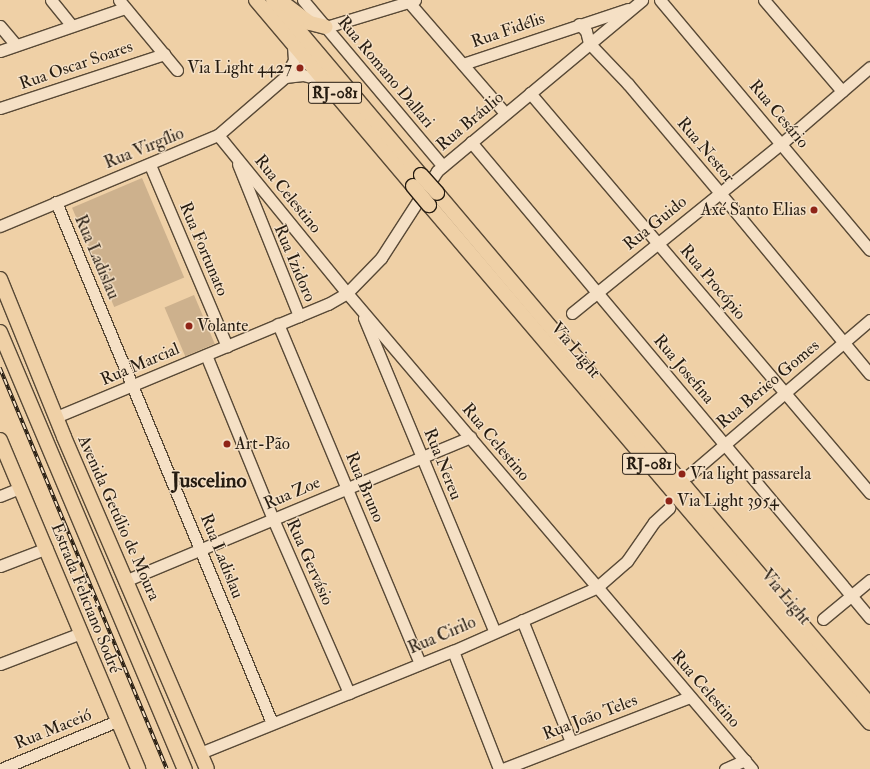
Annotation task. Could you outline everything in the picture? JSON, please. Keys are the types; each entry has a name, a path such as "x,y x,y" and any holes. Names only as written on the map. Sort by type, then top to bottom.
{"main road":[{"name":"Via Light","path":"256,0 324,80 417,180"},
{"name":"Via Light","path":"273,0 417,180 870,723"},
{"path":"280,0 310,23 326,28"},
{"name":"Via Light","path":"433,199 870,705"},
{"name":"Avenida Getúlio de Moura","path":"0,279 56,417 207,769"},
{"path":"0,332 168,732 185,769"},
{"name":"Estrada Feliciano Sodré","path":"0,440 47,548 138,769"},
{"path":"138,658 160,698 170,705 173,698 167,675"},
{"path":"168,732 172,721 182,722 195,750 200,753"}],"street":[{"path":"51,0 72,26"},
{"name":"Rua Romano Dallari","path":"303,0 443,166"},
{"name":"Rua Bráulio","path":"347,293 381,258 427,183 443,166 642,0"},
{"name":"Rua Cesário","path":"660,0 782,143 870,250"},
{"path":"764,0 842,91"},
{"path":"326,28 410,1 505,113"},
{"path":"0,51 72,26 122,4 177,70"},
{"name":"Rua Fidélis","path":"464,64 579,24 633,8"},
{"name":"Rua Nestor","path":"579,24 586,31 590,43 628,84 720,192 870,374"},
{"path":"0,26 16,45"},
{"name":"Rua Virgílio","path":"0,226 150,165 218,134 285,77 294,60 293,44"},
{"name":"Rua Oscar Soares","path":"0,108 164,54"},
{"name":"Rua Guido","path":"572,313 782,143 870,67"},
{"path":"285,77 302,75 324,80"},
{"name":"Rua Procópio","path":"530,93 658,242 784,394 870,493"},
{"name":"Rua Celestino","path":"218,134 347,293 596,588 748,765"},
{"name":"Rua Josefina","path":"471,142 870,618"},
{"name":"Rua Izidoro","path":"235,155 253,205 299,316"},
{"name":"Rua Fortunato","path":"150,165 228,346"},
{"path":"253,205 267,195"},
{"name":"Rua Ladislau","path":"56,202 272,724"},
{"name":"Rua Marcial","path":"56,417 299,316 347,293"},
{"name":"Rua Nereu","path":"361,309 494,631"},
{"name":"Rua Berico Gomes","path":"689,475 870,320"},
{"name":"Rua Bruno","path":"278,324 420,664"},
{"name":"Rua Gervásio","path":"206,355 273,519 349,693"},
{"name":"Rua Zoe","path":"127,580 470,437"},
{"path":"0,496 20,488"},
{"name":"Rua Cirilo","path":"200,753 453,651 494,631 596,588 627,561 654,522 669,508"},
{"path":"0,566 47,548"},
{"path":"823,619 870,580"},
{"path":"522,620 571,742"},
{"path":"0,664 81,633"},
{"path":"453,651 499,769"},
{"name":"Rua João Teles","path":"503,769 690,697"},
{"name":"Rua Maceió","path":"1,769 118,721"},
{"path":"725,769 748,765"}],"shaded area":[{"path":"142,178 184,277 114,307 72,208"},
{"name":"Volante","path":"194,295 215,344 185,356 165,308"}],"railway":[{"path":"0,368 167,769"}],"place":[{"name":"Via Light 4427","path":"300,68"},
{"name":"Axé Santo Elias","path":"814,210"},
{"name":"Volante","path":"189,326"},
{"name":"Art-Pão","path":"227,444"},
{"name":"Via light passarela","path":"682,474"},
{"name":"Via Light 3954","path":"669,501"}],"district":[{"name":"Juscelino","path":"209,481"}]}
